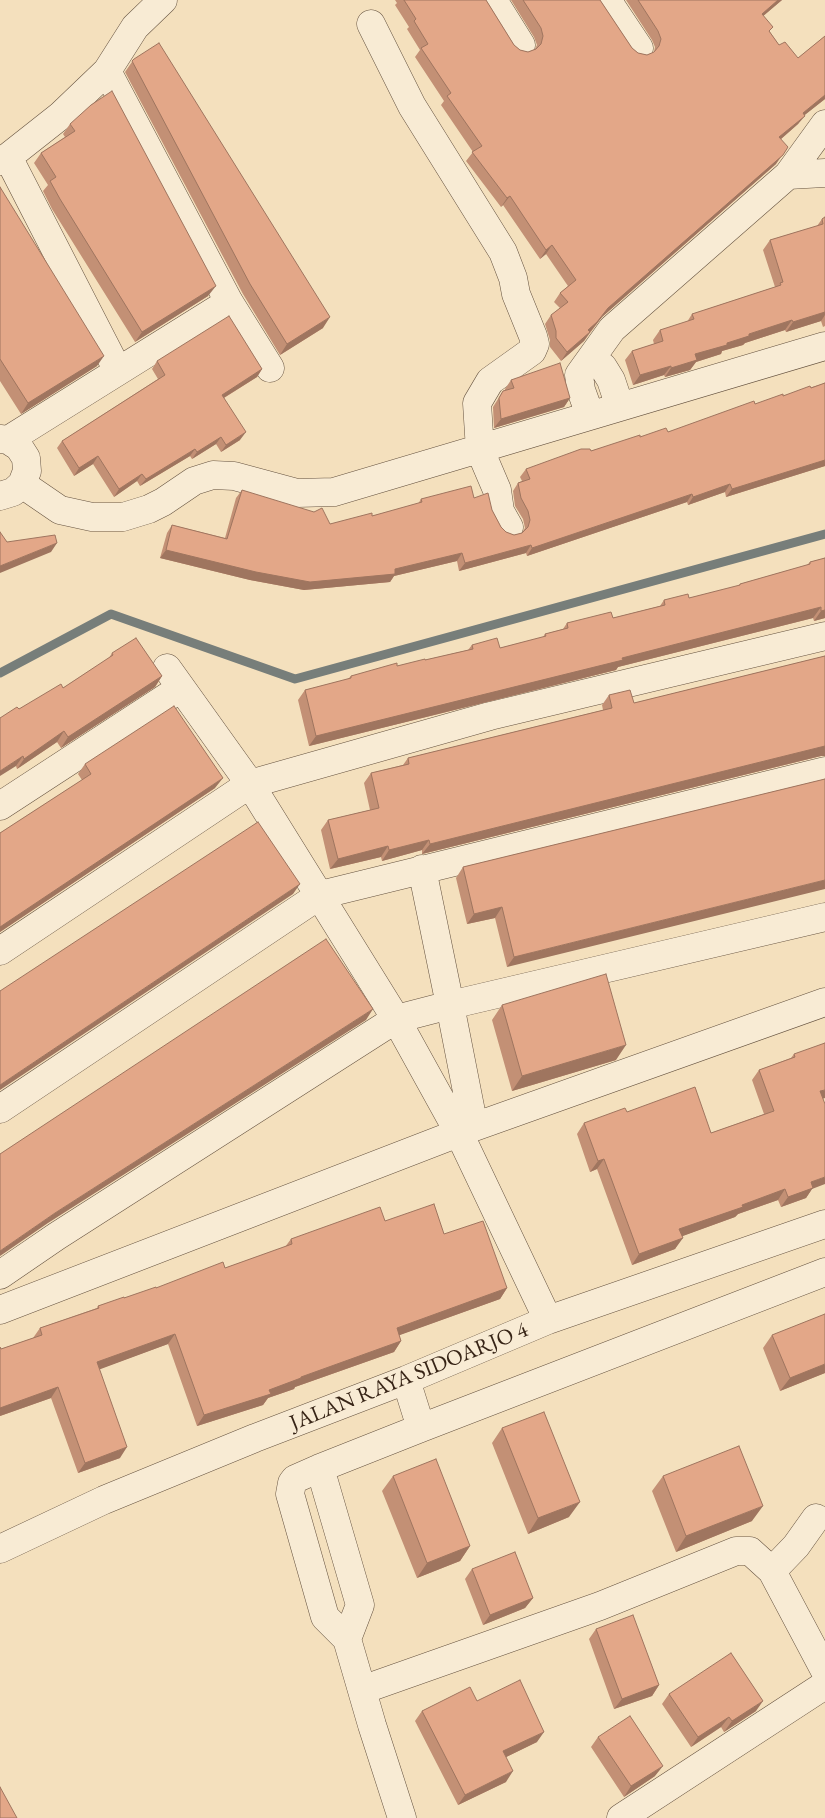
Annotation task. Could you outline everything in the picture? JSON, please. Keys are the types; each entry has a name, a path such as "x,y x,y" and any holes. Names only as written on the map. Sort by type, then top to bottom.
{"street":[{"path":"118,371 4,159 60,116 107,71 135,27 163,0"},
{"path":"493,0 521,45"},
{"path":"607,0 639,48"},
{"path":"371,24 412,106 503,252 513,278 516,294 533,336 535,344 532,351 490,381 477,403 480,450 497,490 500,511 509,527"},
{"path":"107,71 229,302 270,368"},
{"path":"590,415 581,390 579,375 612,329 788,175 825,124"},
{"path":"788,175 825,173"},
{"path":"4,440 229,302"},
{"path":"4,440 19,447 26,458 27,471 11,490 60,510 92,517 123,517 163,502 194,480 213,475 234,476 298,493 334,492 825,346"},
{"path":"592,359 603,366 611,380 620,407"},
{"path":"0,951 250,784 490,716 825,636"},
{"path":"0,806 174,678 250,784 466,1130 548,1320"},
{"path":"0,1109 320,895 825,771"},
{"path":"422,869 450,1005 466,1130"},
{"path":"0,1275 57,1236 396,1019 825,917"},
{"path":"0,1310 466,1130 825,1002"},
{"name":"JALAN RAYA SIDOARJO 4","path":"0,1549 122,1493 255,1438 406,1380 548,1320 825,1224"},
{"path":"402,1818 347,1639 325,1617 290,1494 290,1488 295,1479 421,1428 825,1272"},
{"path":"406,1380 421,1428"},
{"path":"320,1468 360,1605 347,1639"},
{"path":"772,1571 796,1546 816,1518"},
{"path":"362,1690 600,1606 736,1551 750,1551 772,1571 825,1670"},
{"path":"621,1818 825,1685"}],"building":[{"path":"404,0 486,0 514,45 520,50 528,52 536,49 541,44 543,36 541,28 523,0 600,0 632,48 638,53 647,55 654,52 659,46 661,39 638,0 778,0 762,14 773,27 769,31 779,45 785,42 798,58 825,36 825,95 803,113 805,116 779,137 788,147 783,155 608,308 588,330 590,332 567,352 556,338 551,315 568,302 560,293 576,280 552,245 546,250 510,196 507,198 472,152 482,146 447,96 451,93 421,48 428,44"},
{"path":"159,43 330,317 287,344 250,284 132,61"},
{"path":"112,91 216,286 142,332 60,199 50,181 56,177 41,153 75,131 70,124 91,105"},
{"path":"0,187 104,356 28,403 0,359"},
{"path":"825,217 825,312 793,322 792,320 749,334 749,336 727,343 727,345 695,354 697,360 640,375 632,351 663,341 660,330 694,319 692,314 781,285 780,283 783,282 770,240 823,224 822,219"},
{"path":"229,316 262,369 222,395 246,432 226,445 221,437 197,452 195,449 146,479 142,474 119,489 98,456 79,468 62,441 165,375 157,361"},
{"path":"560,363 570,398 501,419 499,398 503,391 514,388 511,380"},
{"path":"825,383 825,460 732,489 730,484 693,497 692,494 532,548 531,545 465,563 462,553 395,569 395,574 310,582 256,572 166,550 172,525 227,539 242,490 314,512 322,508 330,524 372,513 372,516 422,502 421,499 471,486 474,498 488,493 492,510 501,527 506,532 514,535 522,533 528,527 530,520 528,511 521,498 518,483 530,479 526,469 581,449 590,449 591,451 666,428 668,432 754,401 755,404 783,394 783,396 810,386 811,388"},
{"path":"0,532 7,542 55,535 57,543 0,566"},
{"path":"825,558 825,610 821,611 821,607 622,658 623,660 316,736 305,690 397,663 397,666 473,649 472,645 497,638 500,648 568,628 567,623 611,612 613,618 665,605 664,600 688,594 689,598 740,585"},
{"path":"136,638 162,676 68,737 64,731 24,759 23,756 0,771 0,718 61,684 63,688"},
{"path":"825,656 825,746 430,844 429,840 389,850 388,846 338,859 328,820 379,808 371,773 409,764 408,758 612,708 609,695 630,690 634,703"},
{"path":"174,706 223,778 0,927 0,833 91,774 85,764"},
{"path":"825,779 825,880 514,957 502,907 474,914 463,867"},
{"path":"258,822 300,884 0,1085 0,991"},
{"path":"326,939 373,1009 55,1213 0,1251 0,1154"},
{"path":"606,974 626,1045 522,1076 502,1005"},
{"path":"825,1043 825,1090 820,1091 825,1104 825,1177 811,1182 813,1188 788,1197 785,1189 742,1205 743,1207 679,1229 683,1238 639,1254 604,1159 598,1161 584,1123 625,1108 627,1112 695,1087 711,1133 774,1111 759,1070 795,1057 794,1054"},
{"path":"434,1204 444,1234 483,1221 507,1288 397,1328 401,1341 269,1390 271,1394 204,1415 175,1334 97,1362 127,1447 85,1463 58,1387 0,1408 0,1347 1,1349 42,1335 40,1328 99,1308 98,1306 124,1297 156,1288 223,1262 225,1268 292,1244 291,1239 380,1207 385,1221"},
{"path":"825,1314 825,1364 790,1378 772,1335"},
{"path":"544,1412 580,1502 538,1518 502,1428"},
{"path":"739,1446 763,1506 686,1536 663,1476"},
{"path":"436,1459 470,1546 427,1563 393,1476"},
{"path":"515,1552 533,1598 490,1615 472,1569"},
{"path":"633,1615 659,1685 622,1699 596,1629"},
{"path":"731,1653 763,1701 732,1721 729,1717 698,1737 669,1694"},
{"path":"520,1680 544,1732 503,1751 513,1771 465,1795 422,1711 470,1687 477,1701"},
{"path":"630,1716 663,1766 631,1786 598,1737"},
{"path":"0,1787 17,1818 0,1818"}],"waterway":[{"path":"0,673 111,614 295,679 825,534"}]}
